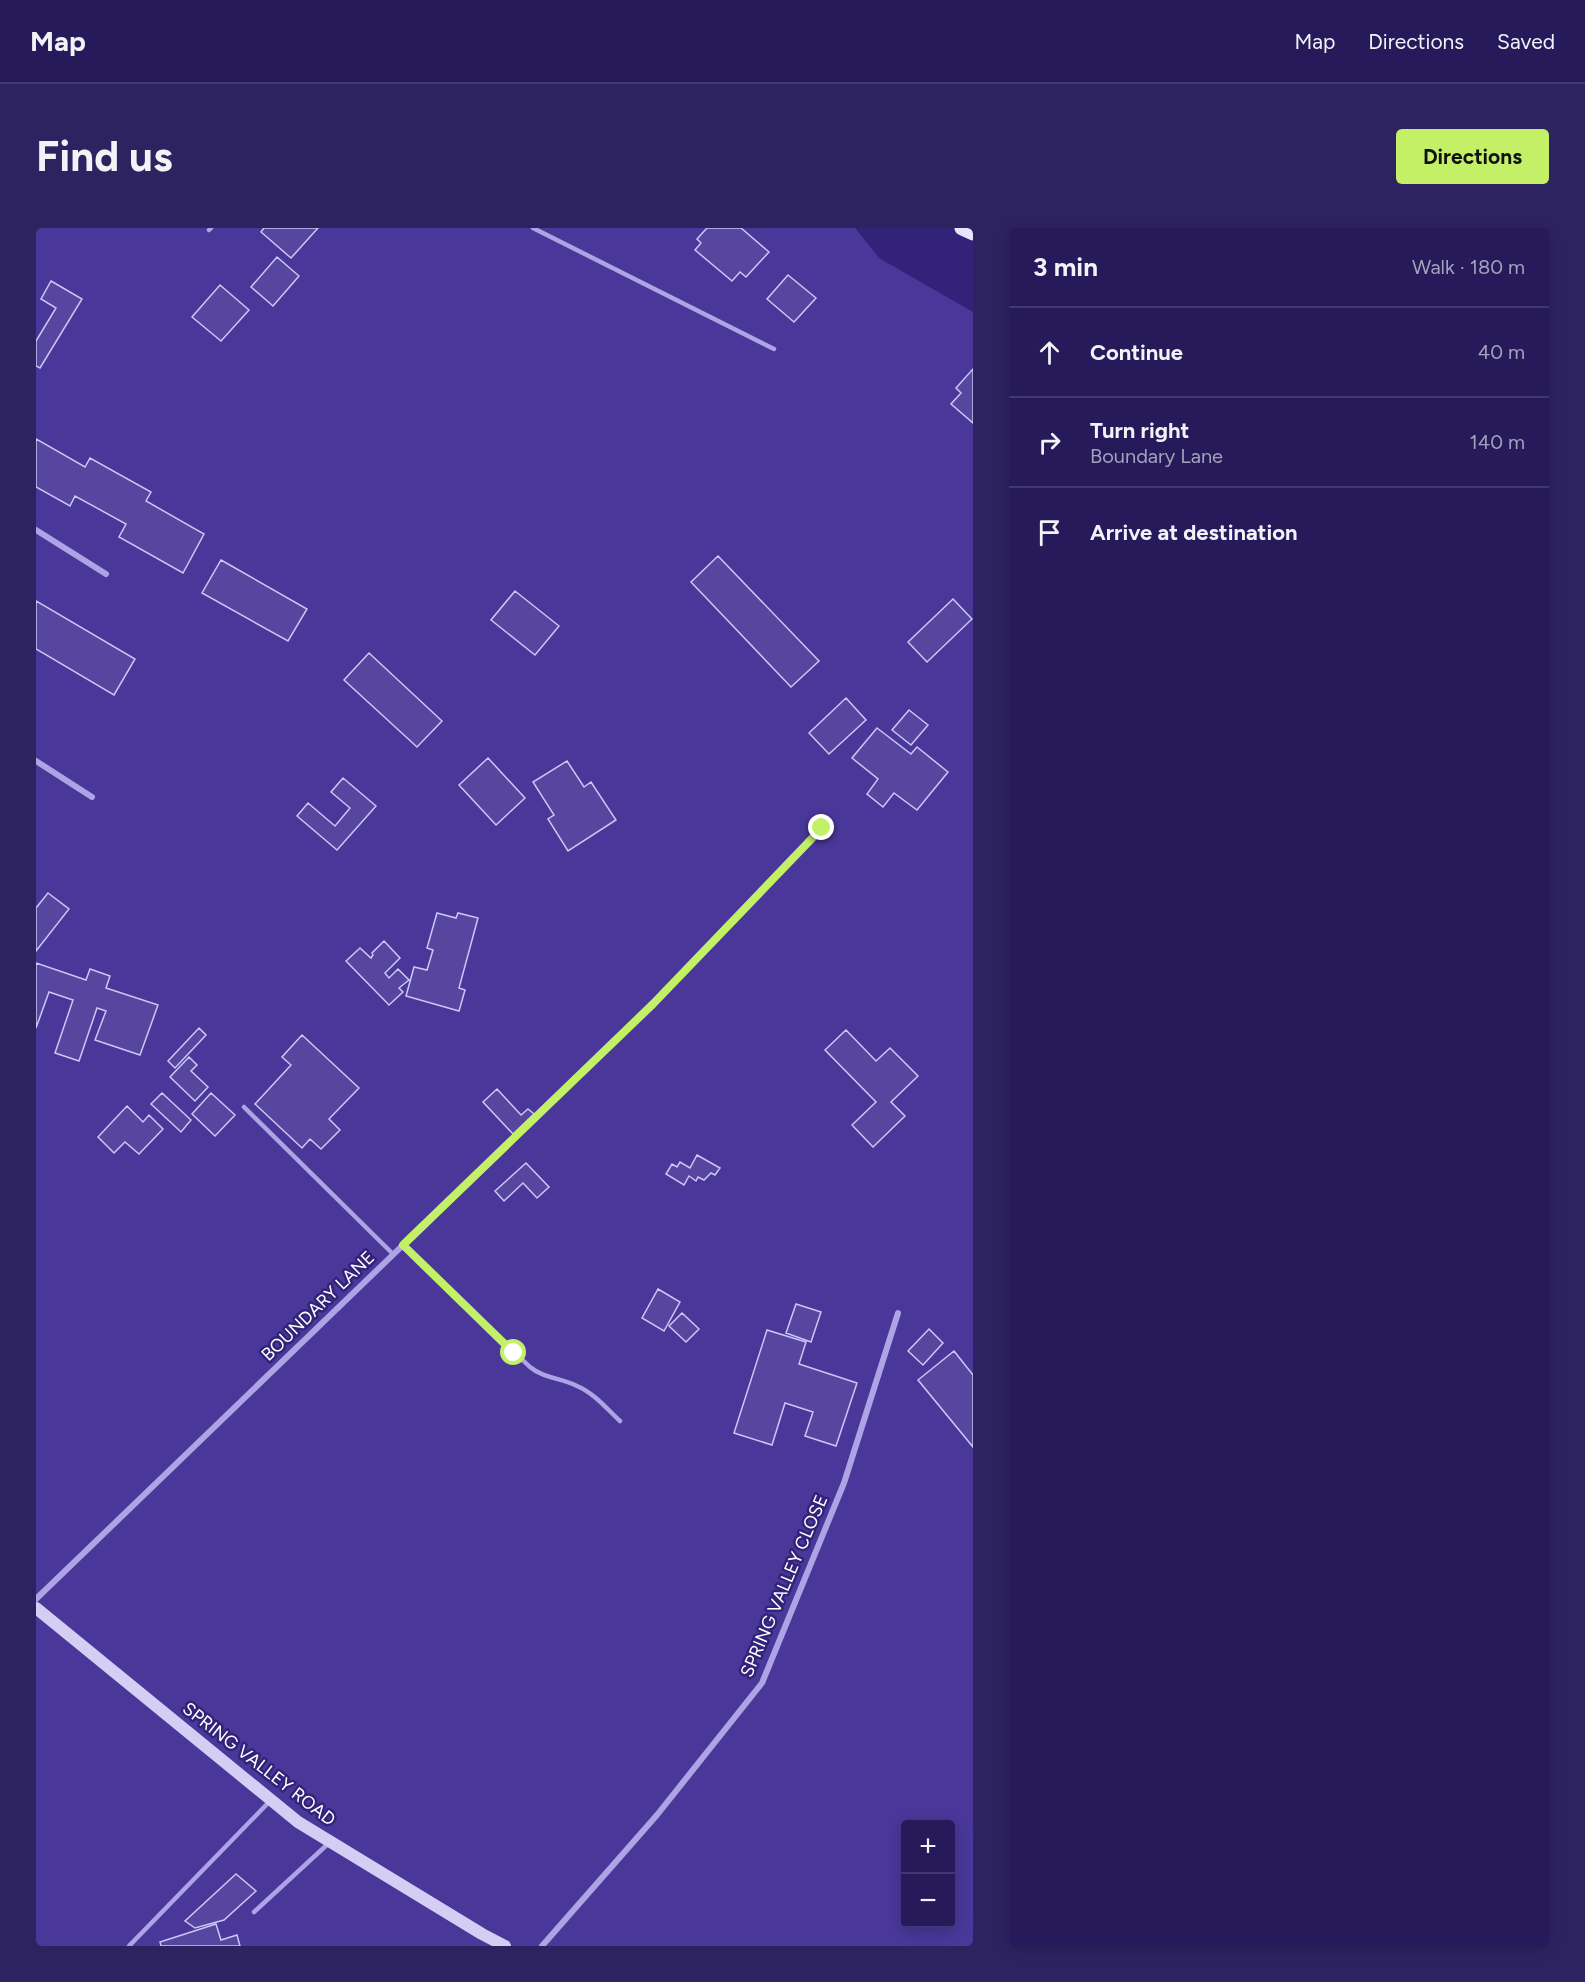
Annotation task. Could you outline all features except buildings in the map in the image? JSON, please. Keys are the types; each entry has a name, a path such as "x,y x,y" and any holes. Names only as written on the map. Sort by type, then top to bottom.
{"main road":[{"path":"962,228 973,233"}],"street":[{"path":"36,530 106,574"},
{"path":"36,761 92,797"},
{"name":"BOUNDARY LANE","path":"36,1599 653,1004 822,828"},
{"name":"SPRING VALLEY CLOSE","path":"542,1946 657,1815 762,1683 844,1483 898,1313"},
{"name":"SPRING VALLEY ROAD","path":"36,1608 298,1822 506,1946"}],"lane":[{"path":"534,228 774,349"},
{"path":"244,1107 393,1254"},
{"path":"403,1245 537,1373 575,1384 587,1391 620,1421"},
{"path":"129,1946 271,1800"},
{"path":"254,1912 330,1842"}],"shaded area":[{"path":"36,228 855,228 879,258 973,312 973,1946 36,1946"}],"route":[{"path":"514,1353 403,1245 653,1004 822,828"}]}
